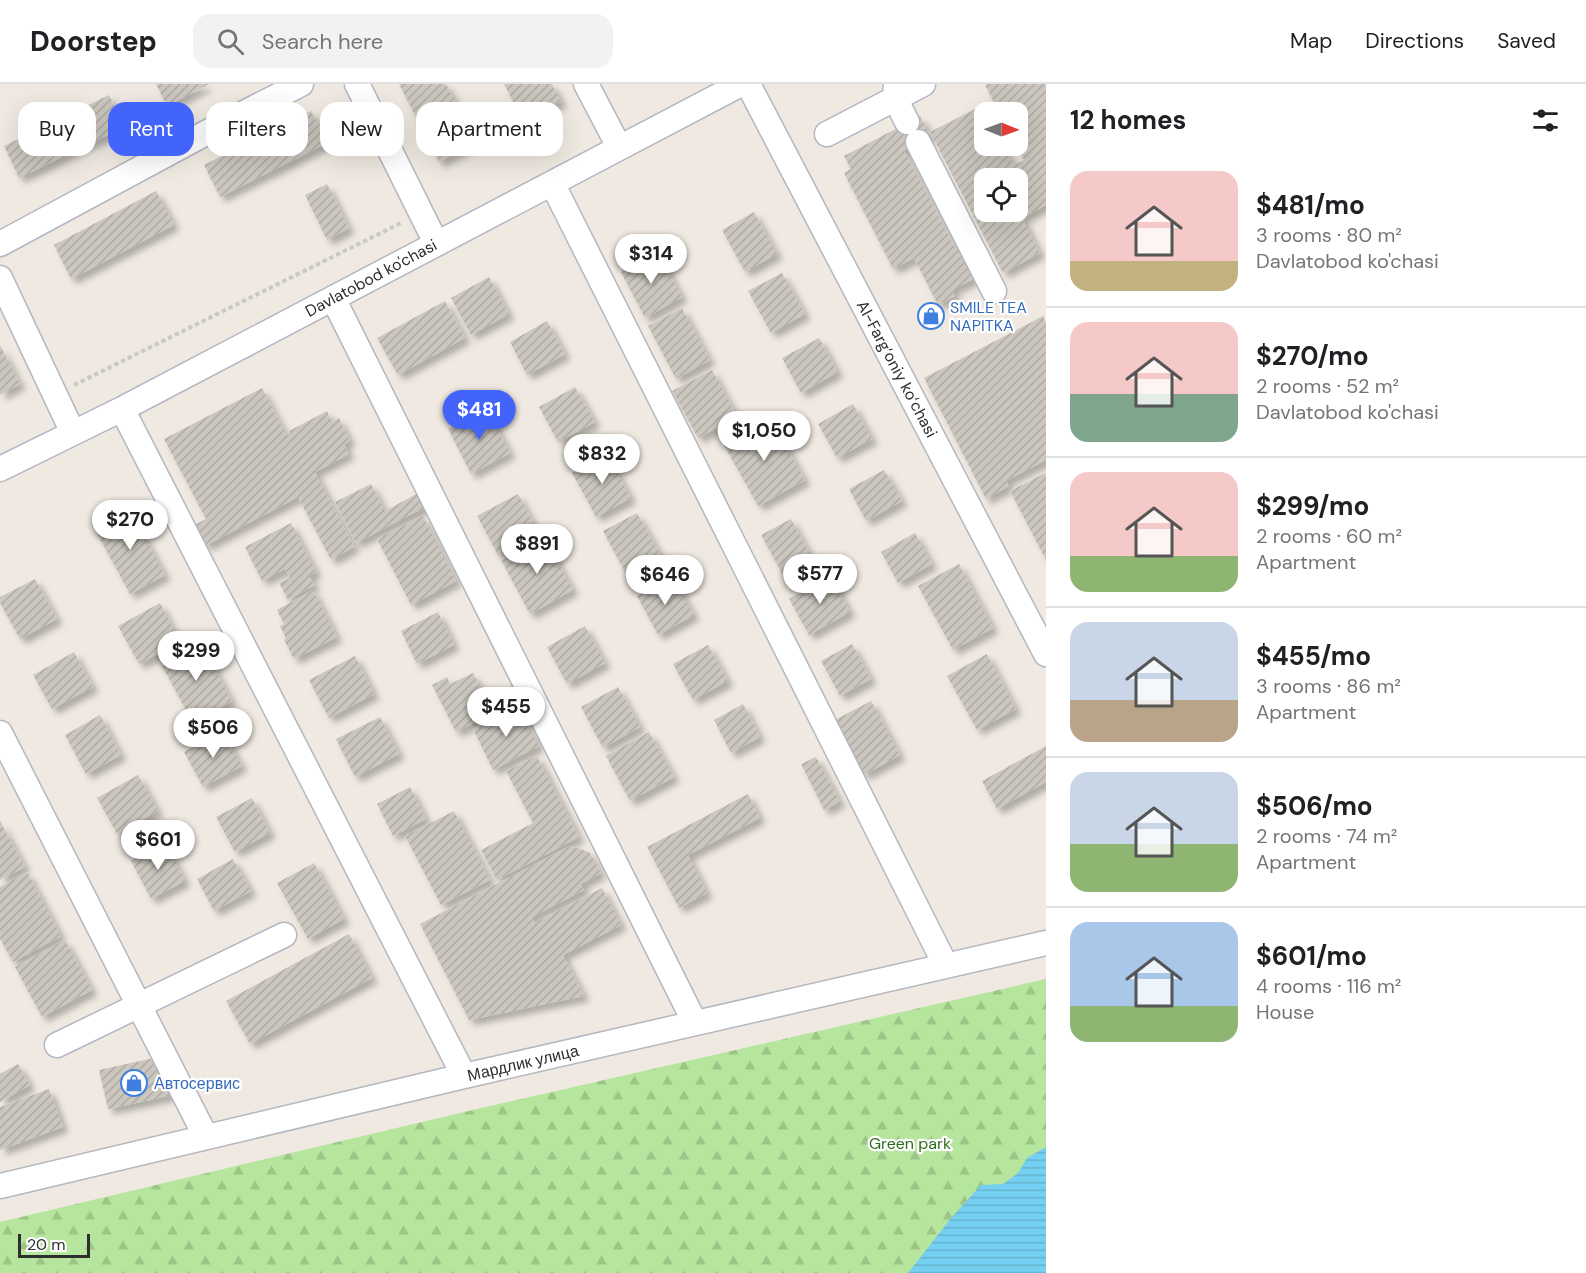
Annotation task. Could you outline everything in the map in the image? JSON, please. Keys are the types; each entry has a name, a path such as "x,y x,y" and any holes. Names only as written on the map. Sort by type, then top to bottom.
{"street":[{"path":"0,244 301,84"},
{"path":"357,84 436,243"},
{"path":"586,84 618,147"},
{"name":"Davlatobod ko'chasi","path":"0,470 122,409 741,84"},
{"name":"Al-Farg‘oniy ko‘chasi","path":"748,84 1046,654"},
{"path":"827,134 895,91 923,84"},
{"path":"895,91 913,132 994,291"},
{"path":"552,183 946,966"},
{"path":"0,278 73,433"},
{"path":"333,298 695,1023"},
{"path":"122,409 464,1076"},
{"path":"0,733 206,1137"},
{"path":"57,1045 285,935"},
{"name":"Мардлик улица","path":"0,1186 464,1076 1046,943"}],"path":[{"path":"55,395 421,213"}],"green space":[{"name":"Green park","path":"1046,979 1046,1273 0,1273 0,1222 477,1109"}],"water":[{"path":"1046,1147 1046,1273 908,1273 952,1217 981,1185 1003,1184 1018,1173 1027,1158"}],"building":[{"path":"156,84 209,84 175,102 165,102"},
{"path":"399,84 446,84 455,102 416,102 416,117"},
{"path":"504,84 552,84 561,102 513,102"},
{"path":"987,84 1046,84 1046,205 1028,215 1028,168 974,168 974,217 930,132 974,110 974,156 1009,156 1014,165 1024,160 1022,156 1028,156 1028,102 994,102 985,85"},
{"path":"109,95 112,102 108,102 108,135 96,141 96,102"},
{"path":"311,111 320,129 320,147 308,153 308,113"},
{"path":"920,116 931,136 904,150 954,246 957,244 975,278 952,290 955,296 938,305 914,258 893,269 844,173 851,169 844,156"},
{"path":"18,139 18,156 64,156 19,178 4,146"},
{"path":"222,156 301,156 220,197 204,165"},
{"path":"436,156 451,156 439,162"},
{"path":"327,184 349,228 327,240 305,195"},
{"path":"156,191 174,225 71,279 54,245"},
{"path":"754,212 777,254 745,272 722,230"},
{"path":"977,222 1024,222 1040,253 1003,273"},
{"path":"658,252 682,297 645,318 621,272"},
{"path":"782,273 805,314 771,333 748,291"},
{"path":"489,277 509,314 471,335 451,298"},
{"path":"445,301 465,338 398,375 377,338"},
{"path":"682,308 710,360 676,379 648,326"},
{"path":"1043,316 1046,323 1046,460 1006,481 1009,486 986,499 924,378"},
{"path":"547,321 565,354 527,375 510,342"},
{"path":"819,338 838,372 801,393 782,358"},
{"path":"0,345 20,384 0,395"},
{"path":"712,370 737,416 698,438 672,391"},
{"path":"575,387 595,422 558,442 539,407"},
{"path":"262,388 286,435 290,434 289,431 327,411 332,422 339,418 350,441 344,444 349,454 315,472 354,547 331,560 298,497 205,546 194,525 206,519 164,439"},
{"path":"853,404 872,439 837,458 818,424"},
{"path":"487,409 510,453 471,474 448,429"},
{"path":"771,419 805,480 758,506 724,445"},
{"path":"607,454 631,498 596,517 572,473"},
{"path":"884,470 902,501 866,521 849,489"},
{"path":"1045,473 1046,476 1046,560 1010,491"},
{"path":"371,484 385,511 420,492 427,506 356,543 335,502"},
{"path":"518,494 539,533 498,555 477,516"},
{"path":"129,509 165,575 130,594 94,528"},
{"path":"637,513 662,557 627,576 603,531"},
{"path":"423,516 456,581 411,605 377,539"},
{"path":"791,519 814,561 784,577 761,535"},
{"path":"291,523 316,572 309,576 315,585 288,600 279,583 290,578 285,569 262,581 245,547"},
{"path":"915,533 932,564 898,583 881,552"},
{"path":"544,536 573,590 530,614 501,560"},
{"path":"959,564 993,628 953,650 918,586"},
{"path":"831,576 850,612 809,635 789,599"},
{"path":"673,577 694,615 658,635 637,596"},
{"path":"35,579 57,619 20,639 0,603 0,597"},
{"path":"313,590 337,637 294,659 284,640 286,638 280,626 284,624 277,610"},
{"path":"160,603 180,642 139,664 118,626"},
{"path":"438,612 454,645 417,664 401,631"},
{"path":"585,626 605,663 567,684 547,647"},
{"path":"200,641 232,701 193,723 160,662"},
{"path":"852,644 871,679 840,696 821,661"},
{"path":"708,645 728,681 693,700 673,664"},
{"path":"74,652 93,687 52,709 33,675"},
{"path":"987,654 1016,709 977,730 947,676"},
{"path":"355,656 374,694 329,718 309,680"},
{"path":"473,673 487,699 515,684 522,698 456,732 432,685 447,677 450,684"},
{"path":"618,687 640,727 603,748 581,707"},
{"path":"871,701 900,755 864,775 835,720"},
{"path":"743,704 760,737 731,753 714,720"},
{"path":"518,705 539,746 493,770 473,729"},
{"path":"100,715 121,755 86,774 65,735"},
{"path":"380,717 399,754 355,777 336,739"},
{"path":"222,731 242,766 203,787 184,752"},
{"path":"649,732 674,777 630,801 606,756"},
{"path":"1046,746 1046,782 997,809 982,781"},
{"path":"537,756 579,837 497,880 481,850 533,823 506,771"},
{"path":"816,757 840,802 824,810 801,764"},
{"path":"138,775 158,811 117,834 97,798"},
{"path":"410,787 426,819 393,836 377,804"},
{"path":"748,794 760,818 688,855 707,893 679,908 647,847"},
{"path":"252,798 270,833 235,852 216,817"},
{"path":"454,811 490,880 441,905 405,836"},
{"path":"0,821 25,867 0,880"},
{"path":"165,842 185,881 151,899 131,861"},
{"path":"570,846 589,852 601,873 581,884 584,890 532,917 535,923 602,888 621,925 563,955 584,996 469,1020 420,924"},
{"path":"233,859 251,891 214,911 197,879"},
{"path":"314,863 344,919 308,939 277,883"},
{"path":"27,872 61,936 13,962 0,939 0,887"},
{"path":"349,934 372,978 250,1044 226,1001"},
{"path":"65,940 92,990 42,1017 15,967"},
{"name":"Автосервис","path":"154,1058 173,1095 108,1109 99,1070"},
{"path":"18,1064 30,1085 0,1102 0,1074"},
{"path":"49,1089 63,1127 0,1150 0,1107"}],"place":[{"name":"SMILE TEA NAPITKA","path":"931,316"},
{"name":"Автосервис","path":"134,1083"}]}
